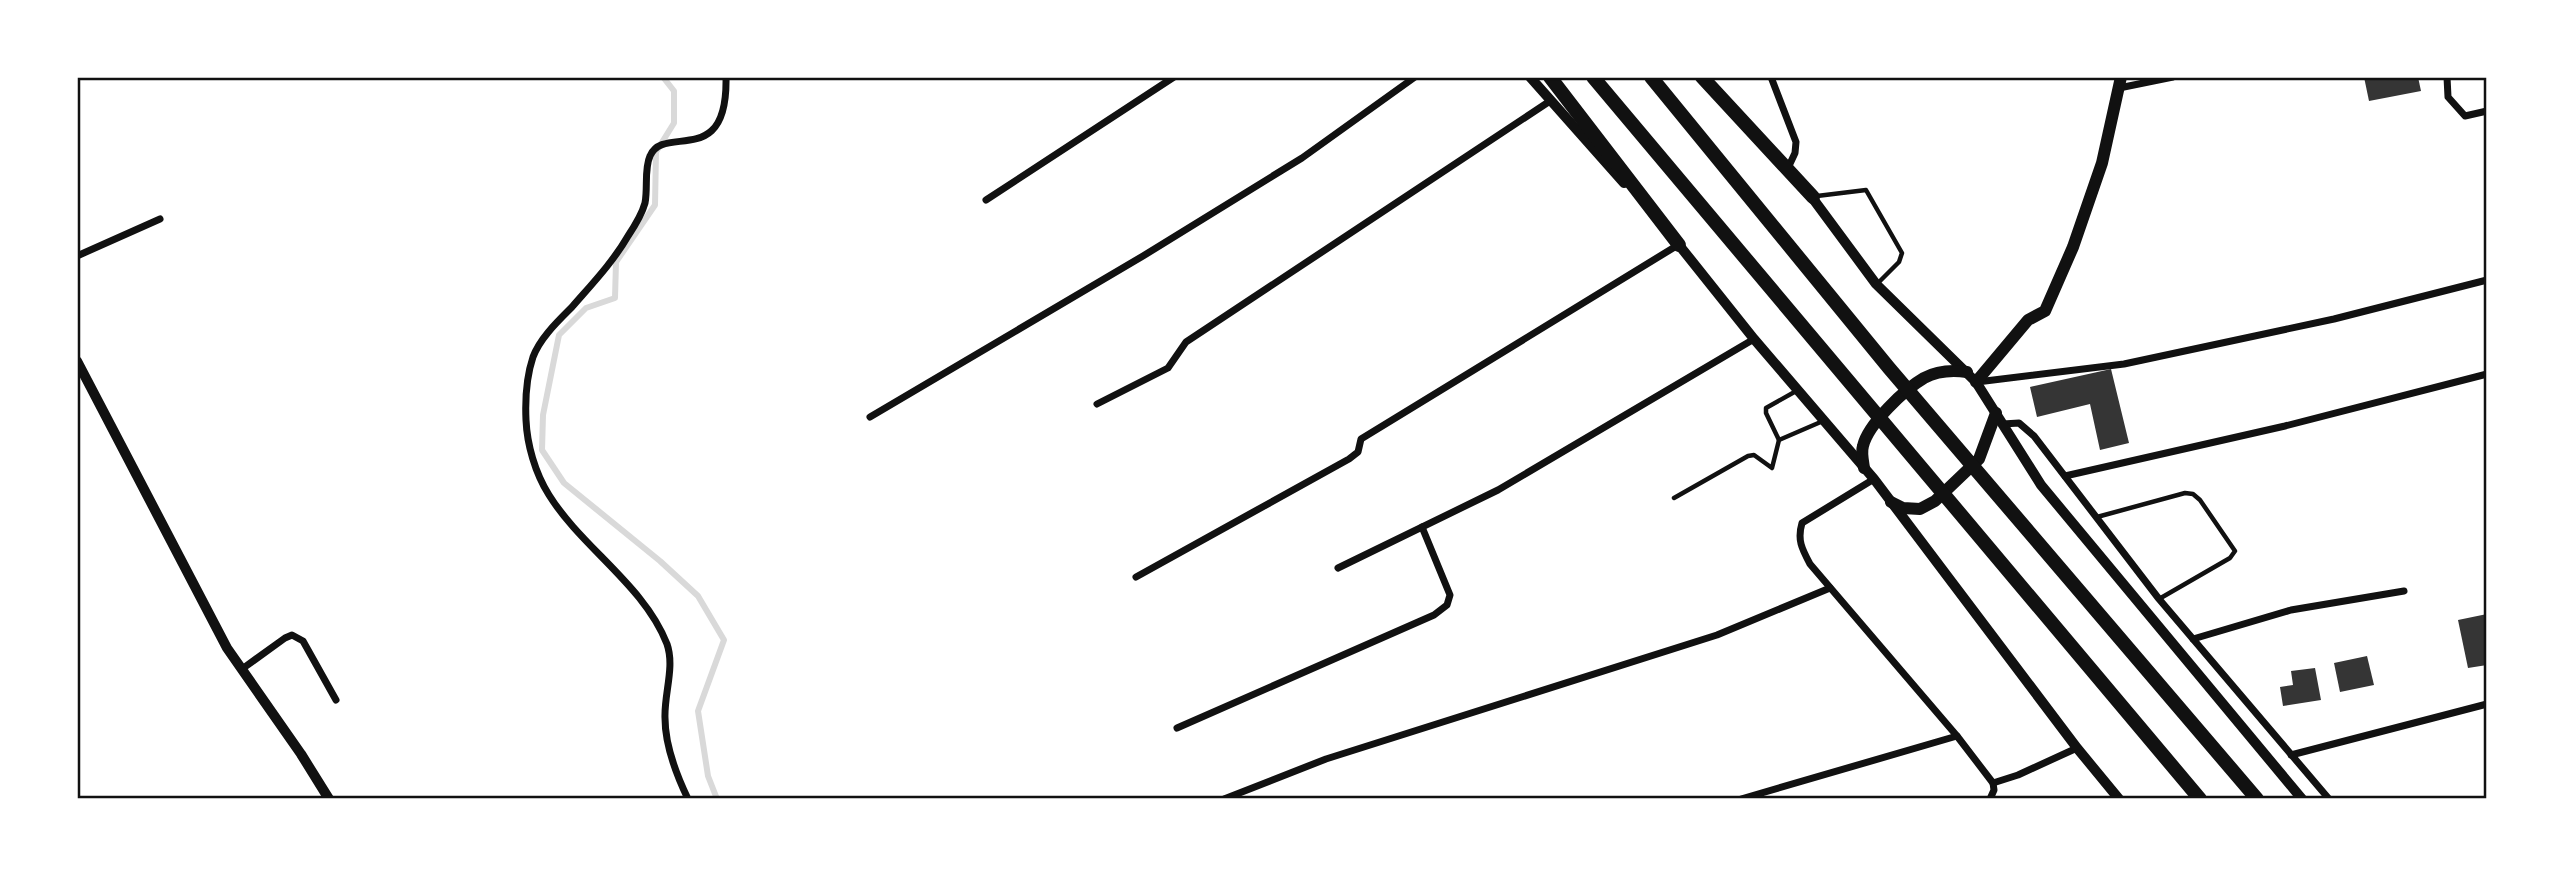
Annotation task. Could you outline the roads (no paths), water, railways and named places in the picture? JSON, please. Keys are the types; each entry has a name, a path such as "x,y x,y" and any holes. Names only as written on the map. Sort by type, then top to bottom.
{"highway":[{"path":"1550,77 1679,244"},
{"path":"1593,77 2200,799"},
{"path":"1651,77 1889,368 2257,799"},
{"path":"1702,77 1812,197"}],"main road":[{"path":"1976,382 2028,320 2045,311 2073,247 2102,163 2120,82"},
{"path":"1864,468 1862,447 1873,425 1899,398 1925,377 1952,369 1966,372"},
{"path":"1891,502 1903,508 1920,509 1935,501 1979,459 1999,419"}],"street":[{"path":"688,799 667,744 664,717 669,677 668,646 651,613 577,532 547,493 527,442 525,391 534,354 549,332 603,273 628,237 644,205 648,159 652,152 659,146 698,139 711,131 720,121 726,103 726,77"},
{"path":"986,200 1174,77"},
{"path":"870,416 1143,256 1302,158 1415,77"},
{"path":"1530,77 1679,244 1754,340 1874,479 2077,748 2119,799"},
{"path":"1712,77 1812,197 1876,284 1976,382 2041,485 2302,799"},
{"path":"1772,77 1796,142 1796,153 1788,168"},
{"path":"2120,82 2173,77"},
{"path":"2447,77 2448,97 2465,116 2487,111"},
{"path":"1097,404 1168,368 1185,342 1550,101"},
{"path":"77,256 160,219"},
{"path":"1136,577 1349,459 1358,452 1361,439 1679,244"},
{"path":"1976,382 2124,364 2334,319 2487,280"},
{"path":"1338,568 1498,490 1754,340"},
{"path":"77,361 227,648 329,799"},
{"path":"2065,476 2285,426 2487,374"},
{"path":"1999,419 2020,422 2025,426 2159,598 2329,799"},
{"path":"1874,479 1802,523 1799,535 1801,548 1810,564 1957,736 1993,783 1994,790 1990,799"},
{"path":"1177,728 1434,615 1447,605 1450,595 1422,527"},
{"path":"1224,799 1326,759 1717,635 1830,588"},
{"path":"2193,639 2291,610 2404,591"},
{"path":"242,669 292,635 303,640 336,699"},
{"path":"2291,755 2487,704"},
{"path":"1741,799 1957,736"},
{"path":"1993,783 2018,775 2077,748"}],"lane":[{"path":"1812,197 1866,190 1902,253 1899,262 1876,284"},
{"path":"1674,498 1748,456 1754,455 1772,468 1779,440 1766,408 1798,390"},
{"path":"1779,440 1824,421"},
{"path":"2097,517 2185,493 2193,494 2200,500 2235,551 2230,558 2159,598"}],"waterway":[{"path":"663,77 674,91 674,123 656,152 655,205 616,262 615,298 586,308 559,335 543,415 542,450 564,483 660,561 698,596 724,640 698,711 708,776 717,799"}]}
